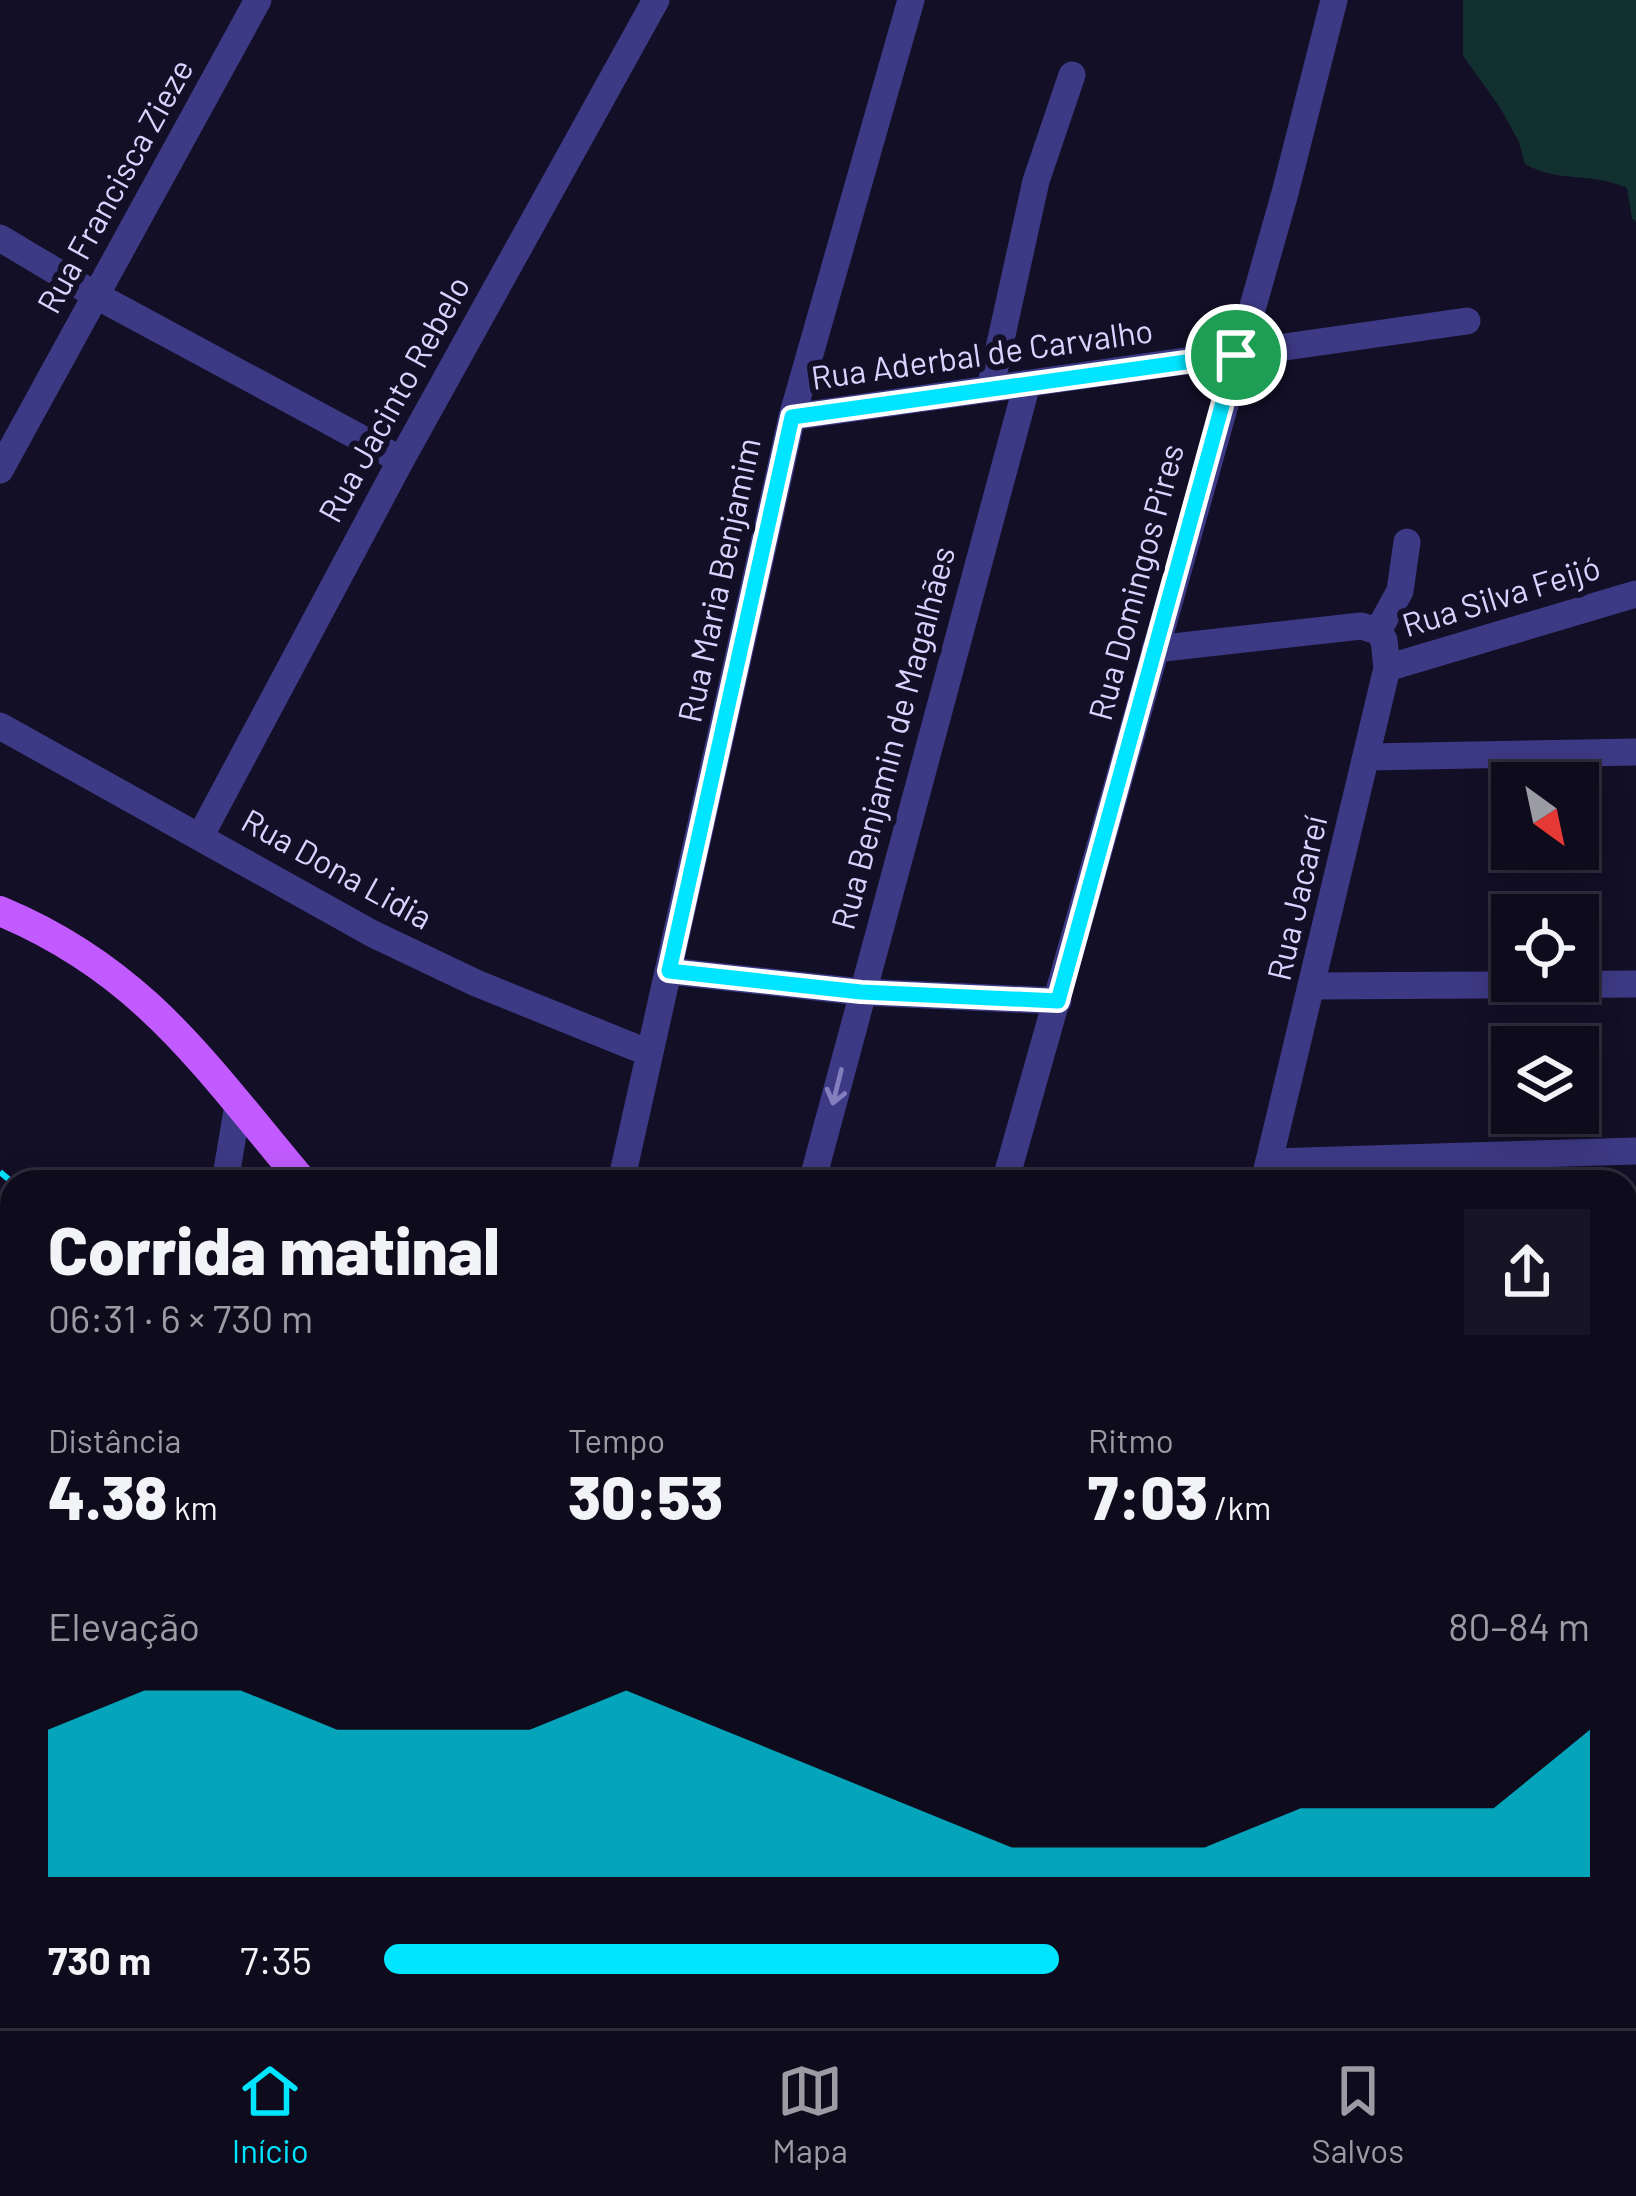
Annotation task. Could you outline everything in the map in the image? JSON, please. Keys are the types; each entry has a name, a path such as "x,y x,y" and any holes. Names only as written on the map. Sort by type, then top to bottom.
{"main road":[{"path":"0,911 82,952 130,986 172,1026 293,1170"}],"street":[{"name":"Rua Francisca Zieze","path":"0,470 258,0"},
{"name":"Rua Jacinto Rebelo","path":"201,835 400,460 656,0"},
{"name":"Rua Maria Benjamim","path":"624,1170 792,417 910,0"},
{"name":"Rua Domingos Pires","path":"1009,1170 1285,194 1334,0"},
{"path":"990,389 1036,182 1072,75"},
{"path":"0,238 97,296 400,460"},
{"name":"Rua Aderbal de Carvalho","path":"792,417 1467,321"},
{"name":"Rua Benjamin de Magalhães","path":"815,1170 1027,384"},
{"path":"1155,649 1361,626 1378,631 1400,591 1407,542"},
{"name":"Rua Silva Feijó","path":"1387,668 1636,595"},
{"name":"Rua Jacareí","path":"1267,1170 1387,668 1384,640 1378,631"},
{"name":"Rua Dona Lidia","path":"0,726 431,962 649,1053"},
{"path":"1368,757 1636,752"},
{"path":"669,971 861,992 1058,1001"},
{"path":"1313,986 1636,984"},
{"path":"227,1170 238,1105"},
{"path":"1302,1170 1636,1151"}],"green space":[{"path":"1463,0 1636,0 1636,221 1627,188 1551,174 1525,164 1499,106 1463,56"}],"route":[{"path":"1236,355 1058,1001 861,992 669,971 792,417 1236,355"}]}
